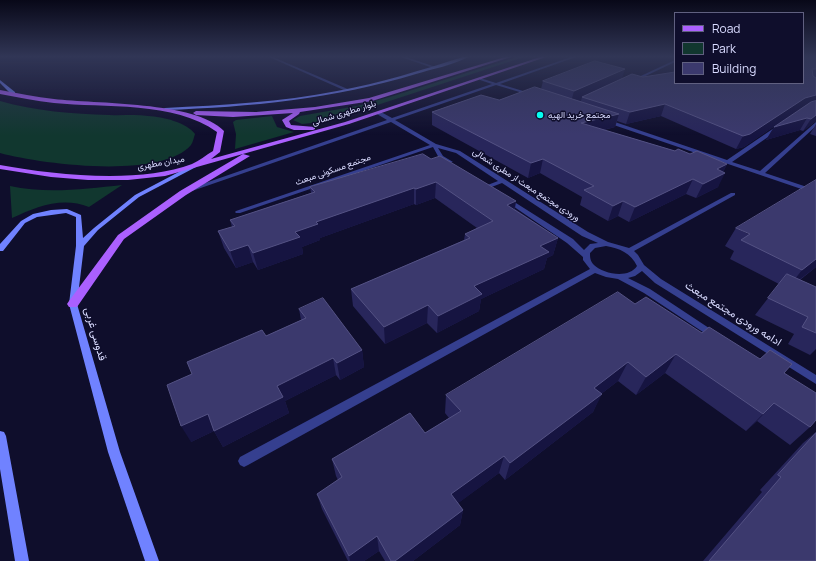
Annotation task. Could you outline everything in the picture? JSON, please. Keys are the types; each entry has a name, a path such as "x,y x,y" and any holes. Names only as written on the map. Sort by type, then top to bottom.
{"main road":[{"path":"2,83 12,93"},
{"path":"164,109 252,105 320,96 380,83"},
{"name":"بلوار مطهری شمالی","path":"164,109 233,115 315,109 370,100 424,83"},
{"name":"بلوار مطهری شمالی","path":"194,166 347,123 468,83"},
{"name":"میدان مطهری","path":"0,92 53,101 164,109 208,122 221,131 222,138 218,149 209,158 194,166 172,172 143,176 112,178 50,176 0,167"},
{"path":"315,109 290,116 285,122 288,126 300,129 347,123"},
{"path":"73,304 121,237 183,192 259,148"},
{"path":"80,246 96,229 137,196 194,166"},
{"name":"قدوسی غربی","path":"0,249 23,222 35,216 51,212 67,211 79,216 80,246 73,304 114,452 152,561"},
{"path":"0,436 22,561"}],"street":[{"path":"332,83 348,90"},
{"path":"183,192 496,84 541,98"},
{"path":"379,113 434,145 441,157 454,165"},
{"path":"601,119 816,192"},
{"path":"761,173 816,123"},
{"path":"728,162 782,124"},
{"name":"ورودی مجتمع مبعث از مطری شمالی","path":"434,145 458,152 585,234 606,244 629,251"},
{"name":"مجتمع مسکونی مبعث","path":"238,212 434,145"},
{"path":"487,187 503,181"},
{"path":"481,182 494,191"},
{"path":"629,251 733,194"},
{"path":"500,195 570,242 586,256 590,265 596,269 612,276 621,277 635,274 640,266"},
{"path":"586,256 589,249 593,246 606,244"},
{"name":"ادامه ورودی مجتمع مبعث","path":"629,251 635,256 640,266 658,281 816,380"},
{"path":"244,461 596,269"},
{"path":"621,277 647,291 725,343"}],"green space":[{"path":"434,83 444,83 359,111 312,123 302,124 293,120 300,116 357,106"},
{"path":"0,101 27,107 68,113 95,115 138,115 160,118 180,123 195,134 191,145 176,156 154,163 128,166 70,165 18,157 0,153"},
{"path":"272,116 277,127 294,132 235,149 236,134 233,122 236,120"},
{"path":"122,185 89,207 69,203 49,204 12,218 10,186 38,190 52,190"}],"building":[{"path":"550,83 592,83 574,91"},
{"path":"612,83 816,83 816,95 805,98 750,134 743,136 665,104 630,112 582,97"},
{"path":"535,87 619,114 581,123 675,151 678,149 690,154 697,151 727,164 717,169 725,173 703,184 693,179 635,207 623,201 613,206 584,190 594,186 543,159 531,163 432,112 481,95 499,100"},
{"path":"816,101 816,115 811,119 807,118 774,127 811,102"},
{"path":"423,154 431,159 440,156 516,201 507,205 558,238 540,246 549,252 474,286 482,294 438,316 428,305 384,327 351,289 470,238 465,234 493,221 436,182 416,189 414,188 316,222 318,224 295,232 300,237 253,253 248,245 230,251 218,231 235,226 230,220 315,192 310,187"},
{"path":"816,180 816,259 802,270 741,240 750,234 736,228"},
{"path":"787,274 816,287 816,333 802,327 808,317 768,298"},
{"path":"618,292 635,304 646,297 702,333 709,327 760,359 770,350 792,364 784,373 816,393 816,420 810,427 774,403 763,414 676,354 646,377 628,362 594,388 602,394 510,463 504,456 451,494 463,510 395,561 391,561 377,536 349,556 317,494 342,477 332,459 410,413 425,433 461,411 446,395"},
{"path":"323,298 362,350 337,363 333,358 277,386 283,397 214,431 208,414 181,426 167,385 192,374 187,362 262,330 266,336 306,318 299,309"},
{"path":"816,433 816,561 709,561 781,477 778,475"}],"place":[{"name":"مجتمع خرید الهیه","path":"540,115"}]}
